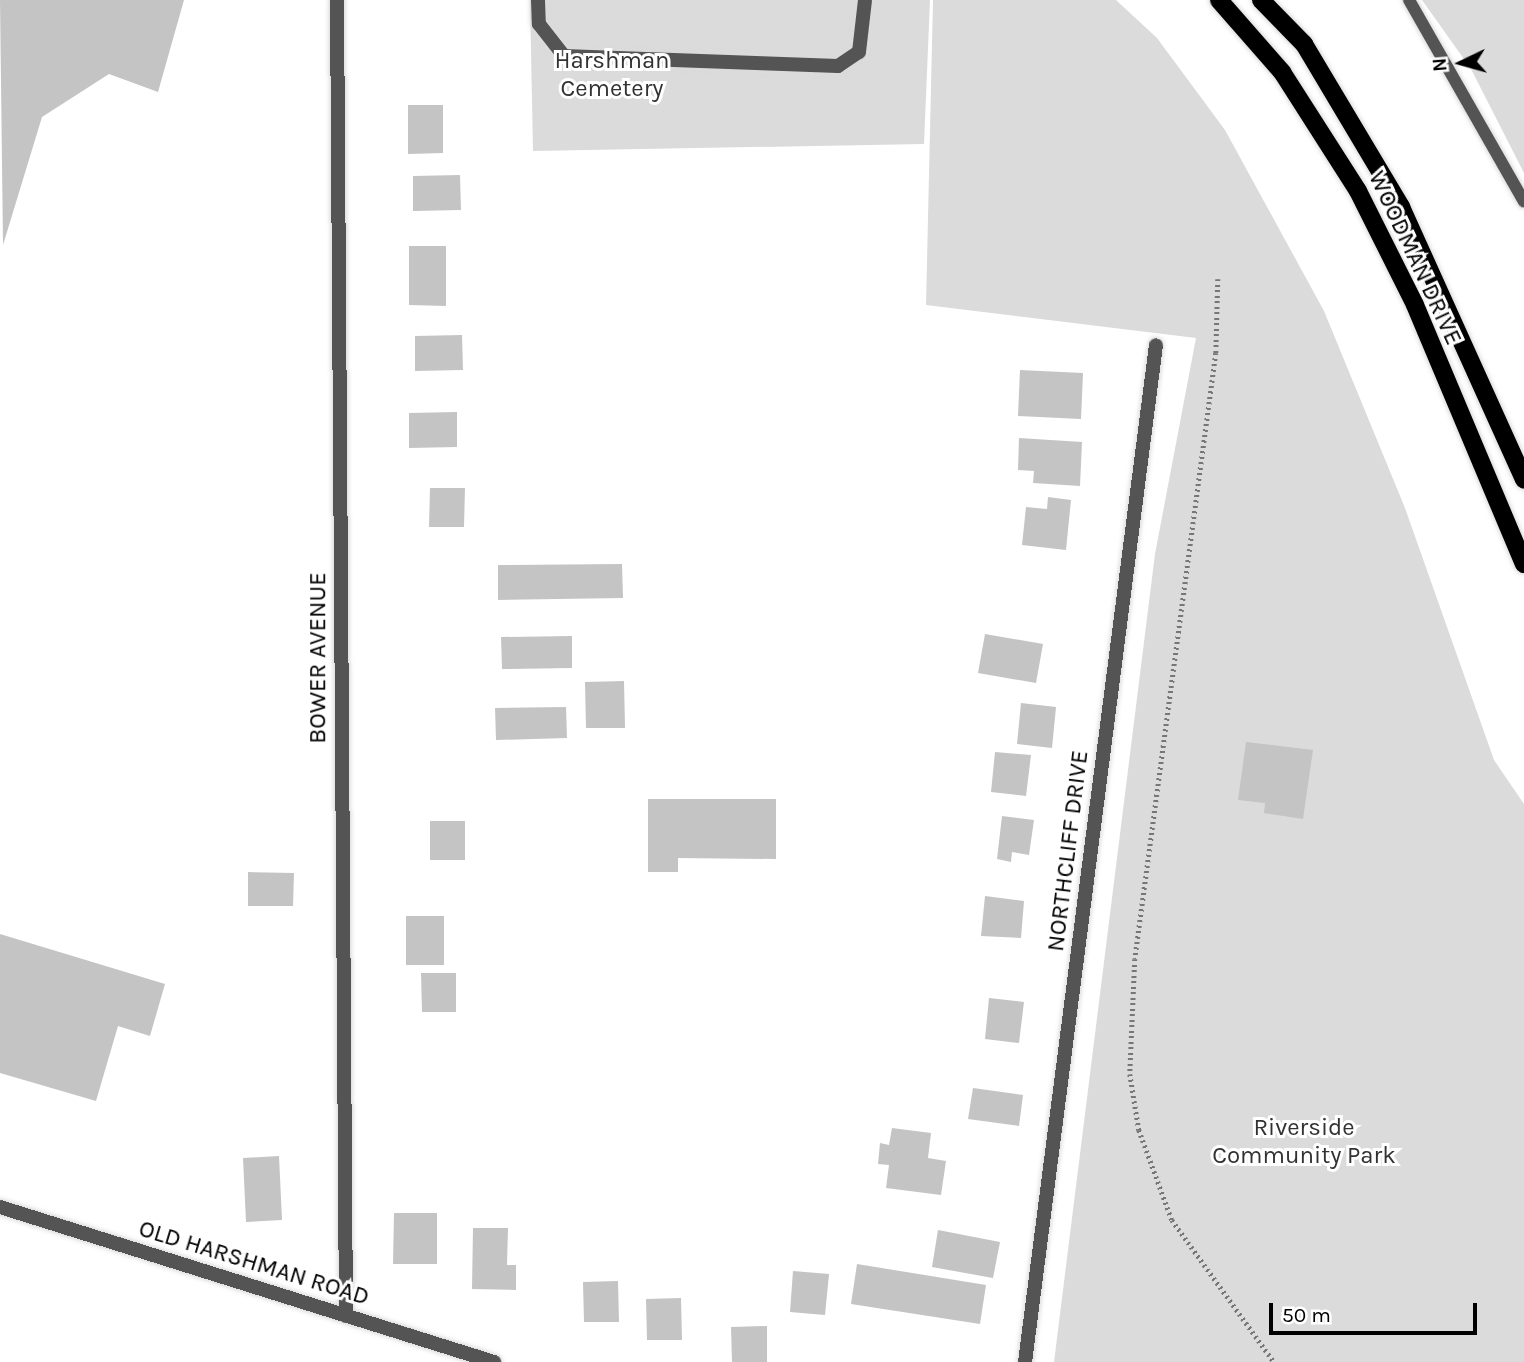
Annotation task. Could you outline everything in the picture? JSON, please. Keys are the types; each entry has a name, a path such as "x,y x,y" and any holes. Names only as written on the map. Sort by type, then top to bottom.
{"main road":[{"name":"WOODMAN DRIVE","path":"1219,0 1282,72 1358,191 1415,305 1524,564"},
{"name":"WOODMAN DRIVE","path":"1261,0 1304,44 1401,207 1524,480"}],"street":[{"name":"BOWER AVENUE","path":"337,0 346,1316"},
{"path":"538,0 539,23 564,57 838,65 859,52 865,0"},
{"name":"NORTHCLIFF DRIVE","path":"1025,1362 1156,345"},
{"name":"OLD HARSHMAN ROAD","path":"0,1207 494,1362"}],"lane":[{"path":"1409,0 1524,202"}],"path":[{"path":"1218,279 1216,353 1135,959 1130,1074 1139,1130 1172,1220 1274,1362"}],"green space":[{"name":"Harshman Cemetery","path":"530,0 930,0 924,144 533,151"},
{"name":"Riverside Community Park","path":"933,0 1116,0 1157,38 1225,130 1324,311 1405,508 1494,760 1524,804 1524,1362 1054,1362 1155,554 1196,338 926,305"},
{"path":"1422,0 1524,0 1524,173 1471,69"}],"building":[{"path":"0,0 184,0 158,92 109,74 42,117 3,245"},
{"path":"408,105 443,105 443,153 408,154"},
{"path":"460,175 461,210 413,211 413,176"},
{"path":"409,246 446,246 446,306 409,305"},
{"path":"462,335 463,370 415,371 415,336"},
{"path":"1020,370 1083,373 1081,419 1018,416"},
{"path":"457,412 457,447 409,448 409,413"},
{"path":"1019,438 1082,442 1080,486 1033,483 1034,471 1018,470"},
{"path":"430,488 465,488 464,527 429,527"},
{"path":"1048,497 1071,500 1066,550 1022,545 1026,507 1047,509"},
{"path":"622,564 623,598 498,600 498,565"},
{"path":"985,634 1043,644 1036,683 978,673"},
{"path":"572,636 572,668 502,669 501,637"},
{"path":"624,681 625,728 586,728 585,682"},
{"path":"1021,703 1056,707 1052,748 1017,744"},
{"path":"566,707 567,738 496,740 495,708"},
{"path":"1246,742 1313,750 1303,819 1264,813 1265,803 1238,800"},
{"path":"995,752 1031,755 1026,796 991,792"},
{"path":"648,799 776,799 776,859 678,858 678,872 648,872"},
{"path":"1002,816 1034,820 1029,855 1012,852 1011,862 997,859"},
{"path":"430,821 465,821 465,860 430,860"},
{"path":"248,872 294,873 293,906 248,906"},
{"path":"985,896 1024,901 1021,938 981,936"},
{"path":"406,916 444,916 444,965 406,965"},
{"path":"0,934 165,984 150,1036 118,1026 96,1101 0,1073"},
{"path":"421,973 456,973 456,1012 422,1012"},
{"path":"989,998 1024,1002 1019,1043 985,1039"},
{"path":"973,1088 1023,1095 1019,1126 968,1119"},
{"path":"892,1128 931,1133 928,1158 946,1161 941,1195 886,1188 889,1165 878,1164 880,1143 889,1145"},
{"path":"279,1156 282,1220 246,1222 243,1158"},
{"path":"394,1213 437,1213 437,1264 393,1264"},
{"path":"473,1228 508,1228 507,1265 516,1265 516,1290 472,1289"},
{"path":"938,1230 1000,1242 993,1278 932,1267"},
{"path":"857,1264 986,1285 980,1324 851,1304"},
{"path":"793,1271 829,1274 825,1315 790,1312"},
{"path":"618,1281 619,1322 584,1322 583,1282"},
{"path":"681,1298 682,1340 647,1340 646,1299"},
{"path":"767,1326 767,1362 732,1362 731,1327"}]}
